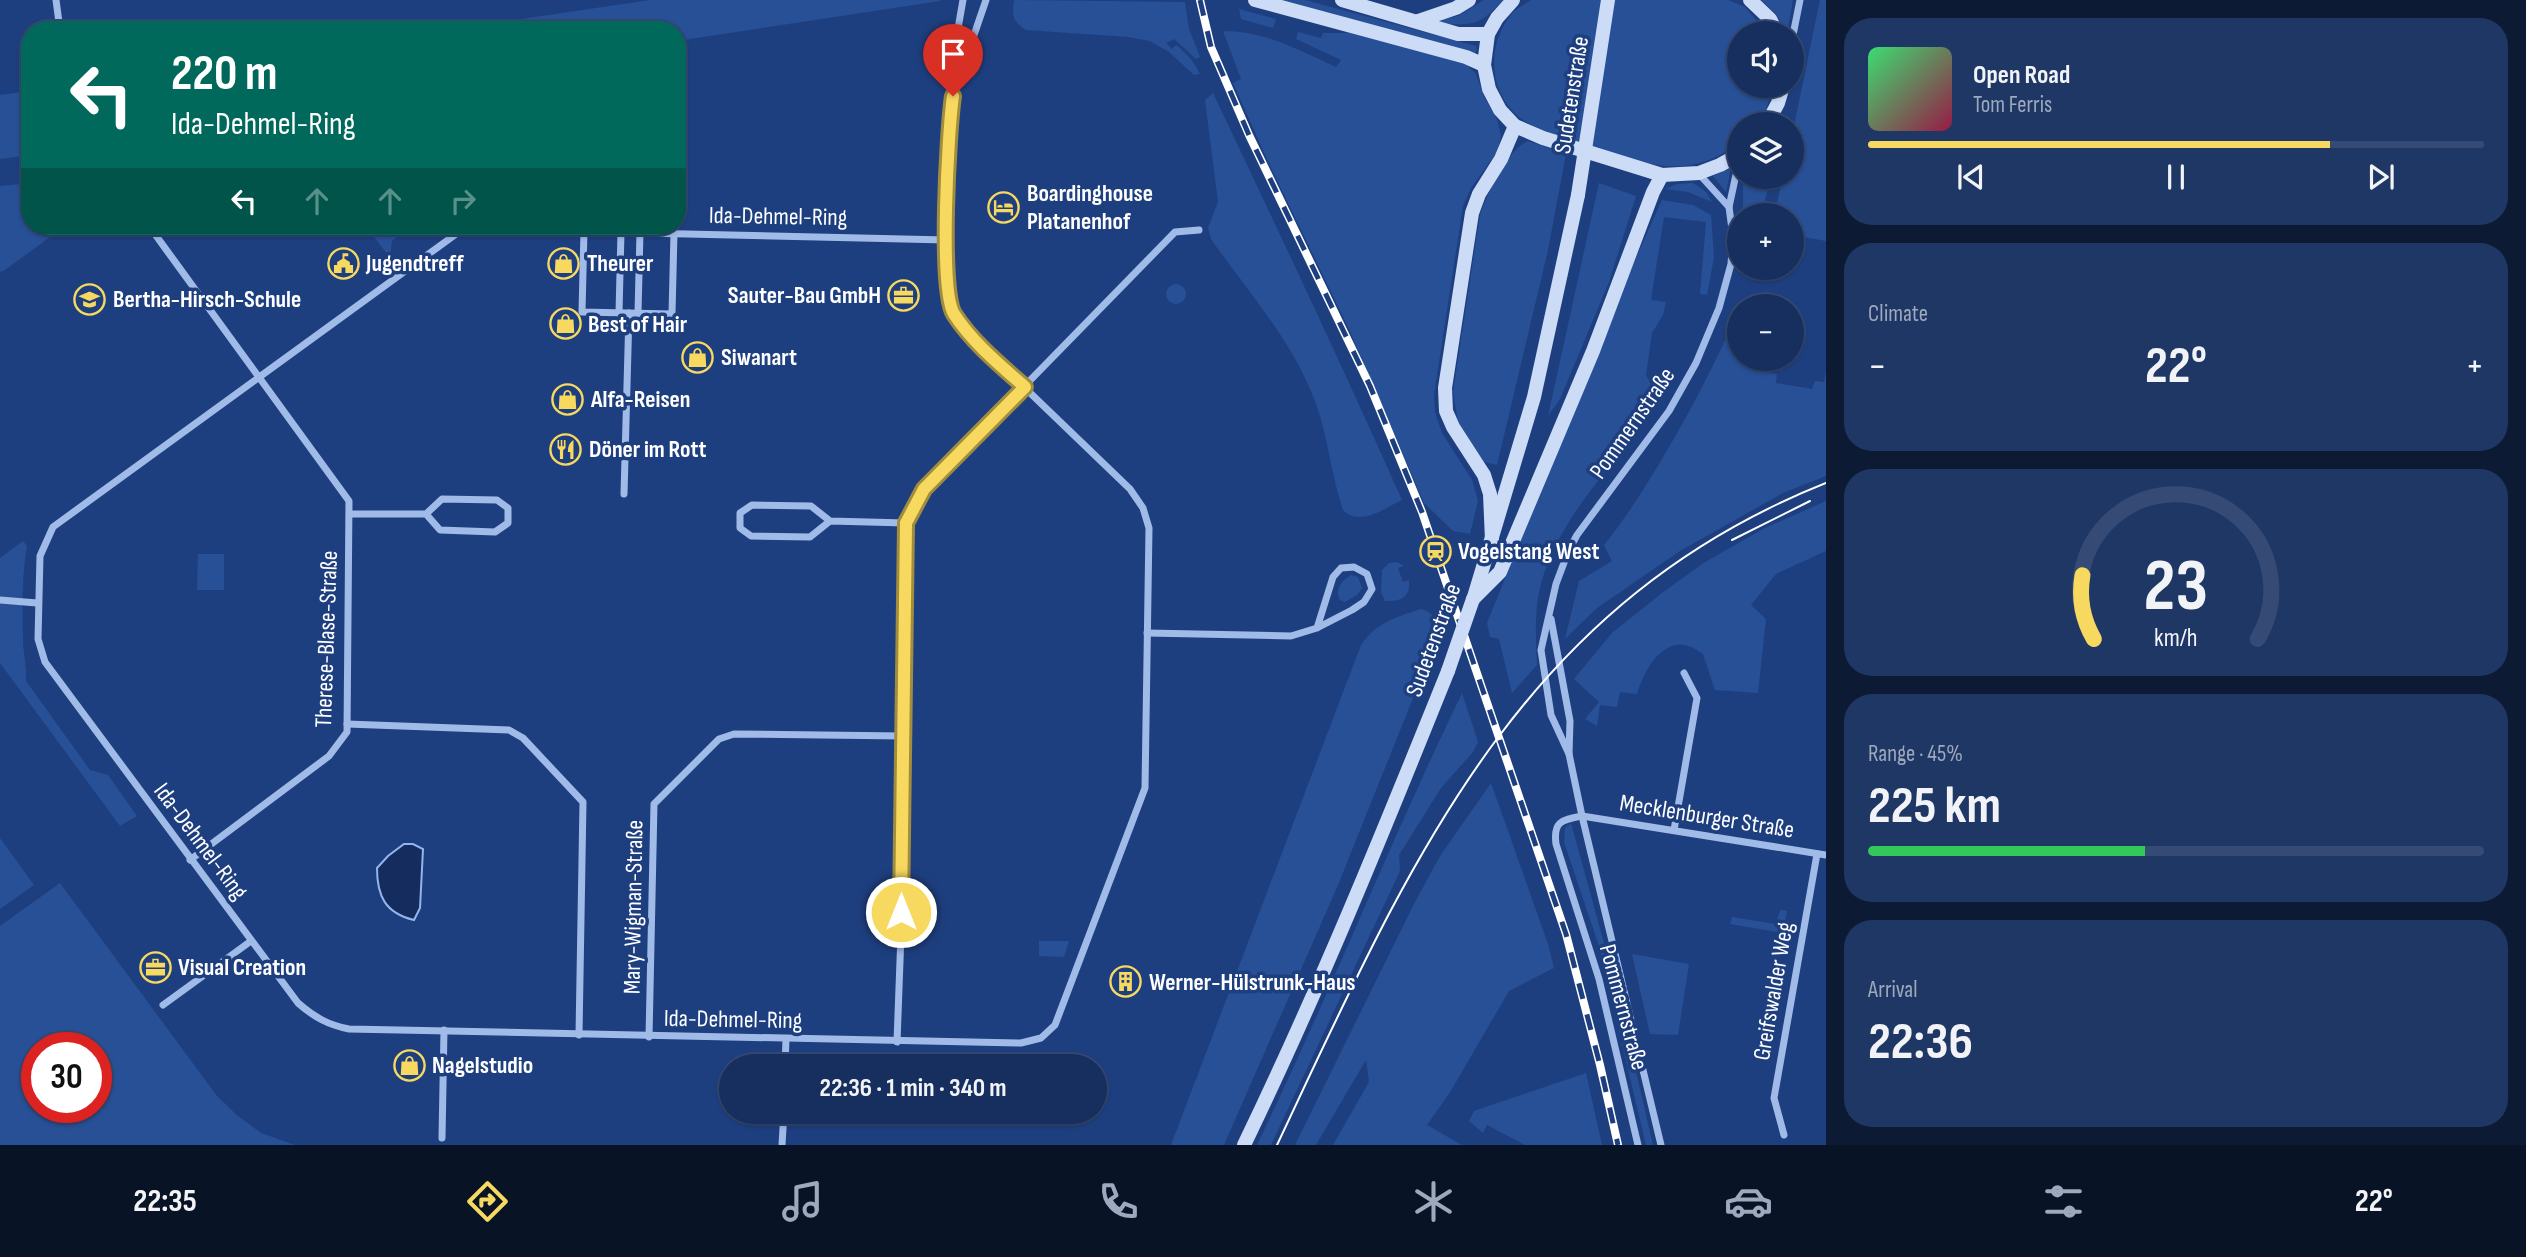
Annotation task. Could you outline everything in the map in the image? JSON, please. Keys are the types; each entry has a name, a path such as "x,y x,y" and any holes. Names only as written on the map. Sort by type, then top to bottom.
{"main road":[{"path":"1255,0 1466,57 1483,65"},
{"path":"1342,0 1458,34 1488,34"},
{"path":"1418,21 1456,8 1469,0"},
{"path":"1513,0 1497,18 1488,34 1483,65 1489,89 1500,110 1515,125 1543,138 1662,175 1699,173 1727,162"},
{"name":"Sudetenstraße","path":"1244,1145 1278,1075 1335,944 1448,671 1493,540 1534,397 1578,195 1608,0"},
{"path":"1750,0 1771,21"},
{"path":"1493,540 1490,494 1484,475 1453,427 1446,411 1445,388 1472,213 1479,194 1501,159 1515,125"},
{"path":"1473,599 1500,572 1593,351 1653,192 1662,175"}],"street":[{"path":"56,0 59,21"},
{"name":"Ida-Dehmel-Ring","path":"953,96 950,74 963,0"},
{"name":"Ida-Dehmel-Ring","path":"455,235 53,527 40,556 37,603 38,639 45,662 298,1003 321,1021 349,1029 649,1037 1021,1043 1041,1038 1055,1025 1145,788 1149,528 1143,508 1130,489 974,339 953,312 946,280 948,129 953,96 986,0"},
{"path":"1796,21 1800,0"},
{"path":"1699,173 1727,205"},
{"path":"897,1042 901,934 906,523 924,489 1175,232 1199,230"},
{"name":"Ida-Dehmel-Ring","path":"686,233 947,240"},
{"name":"Therese-Blase-Straße","path":"156,235 349,501 350,513 347,732 329,756 190,860"},
{"path":"584,235 582,312 672,314 674,235"},
{"path":"619,313 621,235"},
{"path":"638,313 640,235"},
{"name":"Pommernstraße","path":"1569,754 1553,723 1541,650 1560,573 1577,535 1669,411 1696,363 1719,308 1727,279"},
{"path":"624,494 629,313"},
{"path":"350,513 426,514 442,499 497,500 508,508 508,523 495,532 440,530 426,514"},
{"path":"830,521 810,537 751,536 740,528 740,513 752,505 811,506 830,521 906,523"},
{"path":"1147,633 1282,636 1317,628 1364,602 1372,589 1367,574 1354,567 1341,568 1333,578 1317,628"},
{"path":"0,600 37,603"},
{"name":"Pommernstraße","path":"1550,613 1570,721 1569,754 1661,1145"},
{"path":"1674,830 1697,698 1684,673"},
{"name":"Mary-Wigman-Straße","path":"347,724 509,730 523,738 583,802 579,1035"},
{"name":"Mary-Wigman-Straße","path":"649,1037 654,804 719,738 734,733 903,736"},
{"name":"Pommernstraße","path":"1582,816 1563,820 1558,825 1556,844 1599,979 1638,1145"},
{"name":"Mecklenburger Straße","path":"1582,816 1826,855"},
{"name":"Greifswalder Weg","path":"1784,1135 1774,1098 1817,854"},
{"path":"163,1005 251,941"},
{"path":"442,1138 444,1030"},
{"path":"785,1054 786,1039"},
{"path":"782,1145 783,1124"}],"shaded area":[{"path":"650,0 940,0 686,40 686,21 508,21"},
{"path":"1014,0 1185,2 1189,29 1200,57 1196,59 1174,39 1166,43 1172,49 1176,45 1184,52 1200,74 1194,75 1169,52 1150,41 1026,30 1014,17"},
{"path":"1278,0 1305,0 1476,46 1477,50 1474,54"},
{"path":"1484,0 1503,0 1481,20 1437,24 1436,21 1458,16"},
{"path":"1531,0 1728,0 1745,7 1757,21 1727,21 1727,98 1770,98 1765,112 1727,112 1727,151 1700,163 1681,166 1643,162 1549,133 1519,117 1501,94 1496,82 1494,68 1497,41 1517,9"},
{"path":"1761,0 1793,0 1789,21 1780,21"},
{"path":"1820,0 1826,0 1826,241 1804,237 1804,203 1777,203 1780,189 1804,189 1804,112 1797,112 1800,98 1804,98 1804,77"},
{"path":"1239,9 1276,19 1273,28 1241,19"},
{"path":"1223,31 1267,38 1336,67 1341,60 1296,39 1298,32 1321,38 1323,33 1350,33 1464,62 1476,74 1484,97 1497,119 1501,136 1497,152 1471,188 1463,206 1434,395 1435,412 1442,433 1472,480 1478,501 1470,534 1453,531 1424,503 1348,327 1233,83 1241,79"},
{"path":"21,92 21,156 0,159 0,95"},
{"path":"1213,93 1402,500 1372,515 1357,517 1343,510 1319,414 1305,379 1282,337 1211,239 1208,228 1218,202 1205,100"},
{"path":"1528,141 1566,154 1548,250 1497,465 1484,462 1458,422 1453,392 1480,215 1505,163"},
{"path":"1727,170 1726,192 1713,176"},
{"path":"1599,183 1636,196 1609,282 1560,399 1548,416"},
{"path":"1693,183 1706,192 1712,202 1688,192 1665,189 1677,184"},
{"path":"21,184 21,235 53,235 0,272 0,186"},
{"path":"1743,189 1768,189 1764,203 1743,203"},
{"path":"1662,200 1693,205 1711,215 1714,257 1707,295 1700,294 1706,222 1664,217 1651,300 1666,302 1663,315 1652,333 1646,375 1653,388 1642,416 1647,421 1579,506 1552,553 1537,605 1537,665 1512,693 1499,639 1490,637 1487,623 1630,271"},
{"path":"373,235 400,235 392,241 390,258"},
{"path":"1176,284 1183,287 1186,294 1183,301 1176,304 1169,301 1166,294 1169,287"},
{"path":"1727,335 1727,371 1768,371 1777,374 1776,383 1812,389 1815,381 1824,382 1826,370 1826,476 1783,493 1680,551 1597,608 1565,639 1579,581 1612,561 1604,545 1633,505 1670,445"},
{"path":"1826,501 1826,551 1776,574 1751,605 1766,619 1758,693 1715,690 1703,654 1690,647 1678,645 1661,652 1654,660 1637,694 1620,692 1617,707 1600,705 1597,726 1585,719 1599,702 1574,679 1612,633 1705,562 1765,528"},
{"path":"23,541 27,546 23,603 26,681 90,770 108,775 137,816 120,826 0,663 0,558"},
{"path":"198,554 224,554 224,590 197,590"},
{"path":"1397,562 1404,566 1398,568 1403,582 1409,580 1408,591 1396,601 1385,601 1381,592 1382,570 1389,563"},
{"path":"1351,575 1358,577 1362,588 1357,595 1345,602 1340,600 1338,589"},
{"path":"1421,609 1431,614 1440,631 1338,885 1224,1145 1171,1145 1361,645 1381,625"},
{"path":"1462,693 1478,742 1473,752 1441,788 1399,855 1400,871 1271,1145 1257,1145 1410,806"},
{"path":"1491,783 1554,968 1509,991 1449,1094 1427,1125 1462,1145 1333,1145 1369,1082 1366,1060 1316,1145 1295,1145 1414,904 1440,856"},
{"path":"1571,823 1618,994 1653,1145 1646,1145 1598,943 1564,842 1565,828"},
{"path":"0,838 34,885 0,909"},
{"path":"404,844 413,844 423,849 420,908 414,920 390,908 381,895 377,878 377,868"},
{"path":"60,883 217,1096 261,1133 295,1145 0,1145 0,926"},
{"path":"1780,910 1787,911 1783,933 1730,924 1732,917 1776,924"},
{"path":"1039,941 1069,941 1064,957 1039,956"},
{"path":"1632,954 1689,964 1678,1035 1650,1034"},
{"path":"1586,1073 1602,1145 1525,1145 1487,1125 1483,1133 1469,1121 1474,1111"}],"tram line":[{"path":"1277,1145 1375,941 1427,845 1485,755 1551,673 1628,599 1719,535 1826,483"},
{"path":"1732,540 1810,501"}],"railway":[{"path":"1200,0 1211,47 1249,135 1370,386 1422,512 1566,934 1618,1145"}],"place":[{"name":"Boardinghouse Platanenhof","path":"1004,207"},
{"name":"Jugendtreff","path":"343,263"},
{"name":"Theurer","path":"564,263"},
{"name":"Sauter-Bau GmbH","path":"904,295"},
{"name":"Bertha-Hirsch-Schule","path":"90,299"},
{"name":"Best of Hair","path":"565,324"},
{"name":"Siwanart","path":"698,357"},
{"name":"Alfa-Reisen","path":"568,399"},
{"name":"Döner im Rott","path":"566,449"},
{"name":"Vogelstang West","path":"1435,551"},
{"name":"Visual Creation","path":"155,967"},
{"name":"Werner-Hülstrunk-Haus","path":"1126,982"},
{"name":"Nagelstudio","path":"409,1065"}],"route":[{"path":"901,912 906,523 924,489 1025,387 974,339 953,312 946,280 948,129 953,96"}]}
